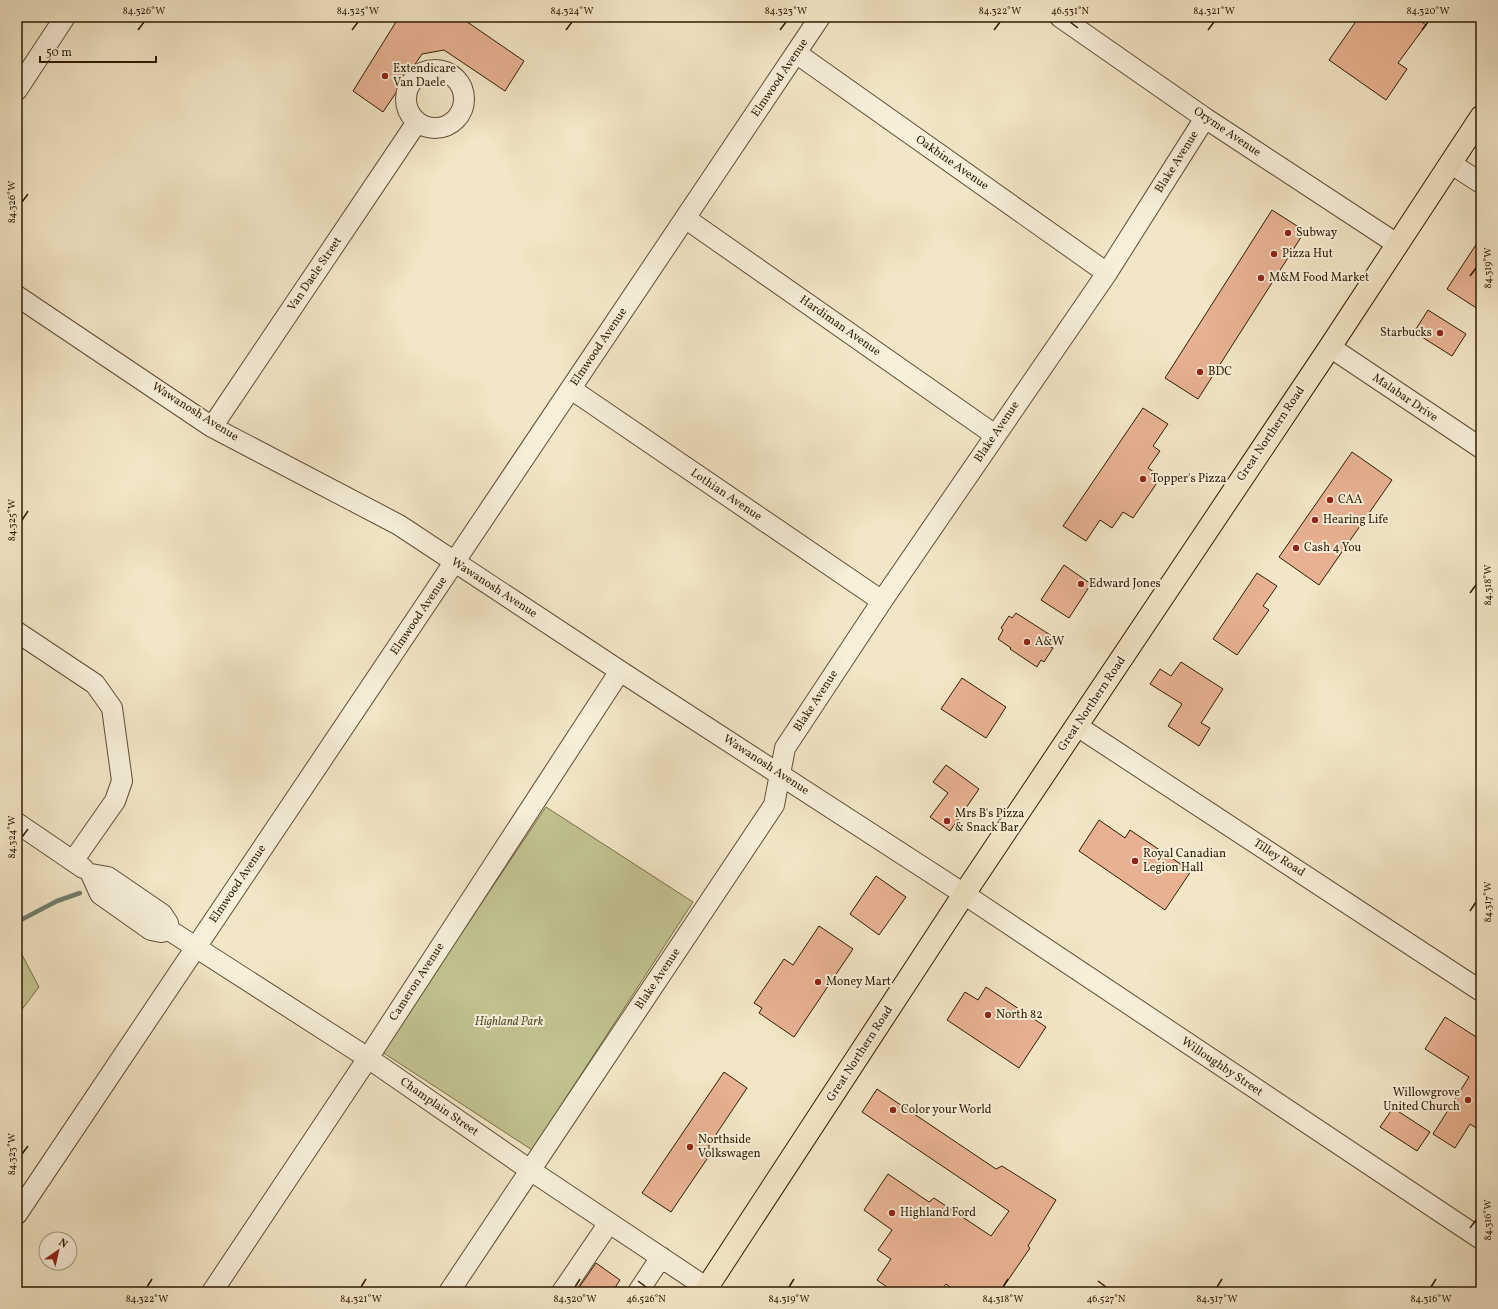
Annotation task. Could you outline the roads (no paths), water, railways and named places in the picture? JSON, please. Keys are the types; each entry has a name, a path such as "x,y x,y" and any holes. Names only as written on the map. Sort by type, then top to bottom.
{"main road":[{"name":"Great Northern Road","path":"706,1290 964,894 1330,347 1481,117"}],"street":[{"path":"17,90 65,17"},
{"name":"Elmwood Avenue","path":"17,1214 820,17"},
{"name":"Oryme Avenue","path":"1060,17 1205,118 1397,244"},
{"name":"Oakbine Avenue","path":"796,53 1107,273"},
{"name":"Blake Avenue","path":"449,1292 774,805 785,748 995,434 1107,273 1205,118"},
{"name":"Van Daele Street","path":"212,426 417,122"},
{"path":"1450,163 1481,184"},
{"name":"Hardiman Avenue","path":"685,218 995,434"},
{"name":"Wawanosh Avenue","path":"17,296 212,426 399,525 620,671 964,894"},
{"name":"Malabar Drive","path":"1330,347 1481,448"},
{"name":"Lothian Avenue","path":"570,389 882,601"},
{"path":"17,632 95,684 112,708 122,780 115,802 73,861"},
{"name":"Cameron Avenue","path":"212,1292 368,1058 620,671"},
{"name":"Tilley Road","path":"1077,726 1481,991"},
{"name":"Champlain Street","path":"17,823 91,874 108,877 162,914 168,923 169,930 368,1058 530,1170 661,1257 706,1290"},
{"name":"Willoughby Street","path":"964,894 1481,1239"},
{"path":"562,1292 609,1223"},
{"path":"638,1292 661,1257"}],"waterway":[{"path":"17,922 57,901 80,893"}],"place":[{"name":"Extendicare Van Daele","path":"385,76"},
{"name":"Subway","path":"1288,233"},
{"name":"Pizza Hut","path":"1274,254"},
{"name":"M&M Food Market","path":"1261,278"},
{"name":"Starbucks","path":"1440,333"},
{"name":"BDC","path":"1200,372"},
{"name":"Topper's Pizza","path":"1143,479"},
{"name":"CAA","path":"1330,500"},
{"name":"Hearing Life","path":"1315,520"},
{"name":"Cash 4 You","path":"1296,548"},
{"name":"Edward Jones","path":"1081,584"},
{"name":"A&W","path":"1027,642"},
{"name":"Mrs B's Pizza & Snack Bar","path":"947,821"},
{"name":"Royal Canadian Legion Hall","path":"1135,861"},
{"name":"Money Mart","path":"818,982"},
{"name":"North 82","path":"988,1015"},
{"name":"Willowgrove United Church","path":"1468,1100"},
{"name":"Color your World","path":"893,1110"},
{"name":"Northside Volkswagen","path":"690,1147"},
{"name":"Highland Ford","path":"892,1213"}],"park label":[{"name":"Highland Park","path":"509,1022"}]}
